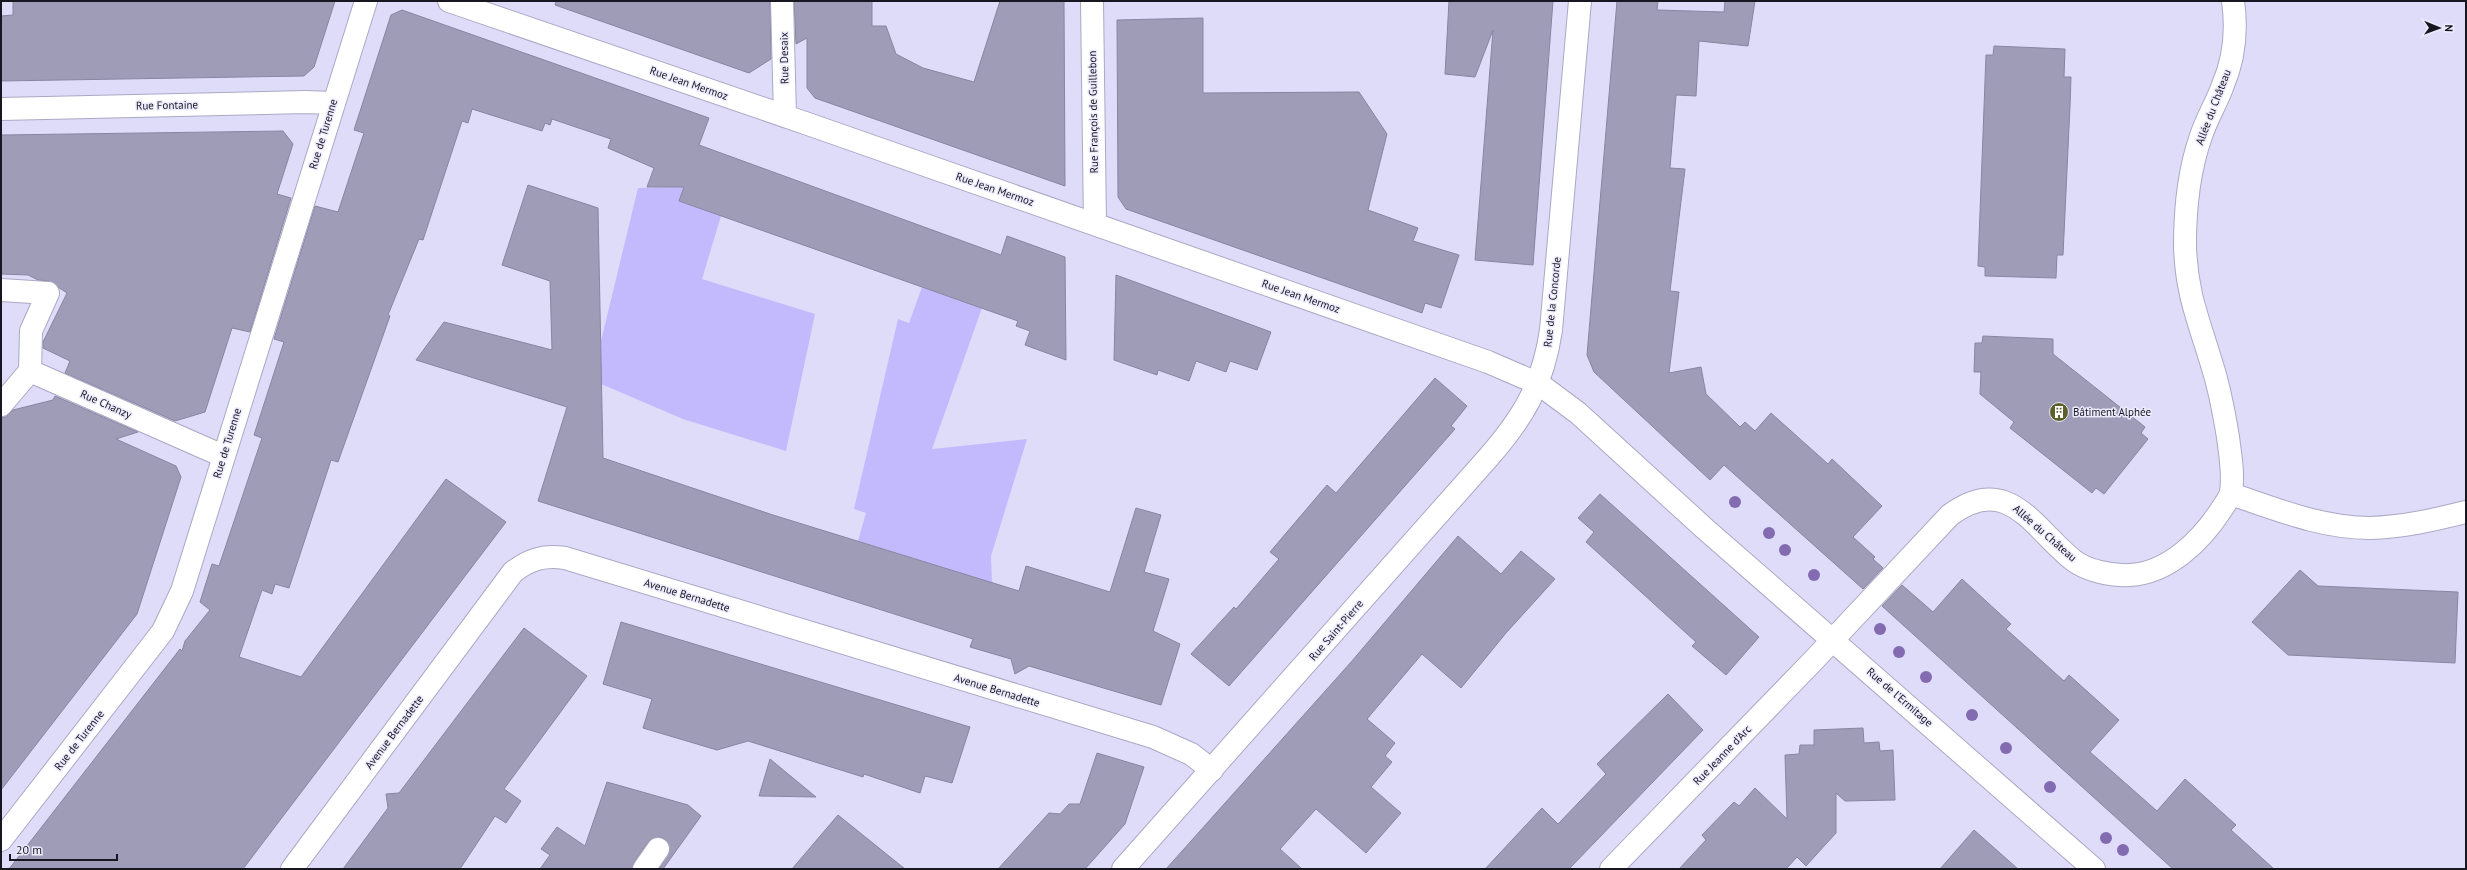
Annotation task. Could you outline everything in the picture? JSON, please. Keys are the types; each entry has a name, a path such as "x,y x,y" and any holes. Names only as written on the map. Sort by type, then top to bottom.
{"street":[{"name":"Rue de Turenne","path":"1,840 163,631 182,591 366,1"},
{"name":"Rue Jean Mermoz","path":"449,1 785,116 1488,362 1538,384"},
{"name":"Rue Desaix","path":"782,1 785,116"},
{"name":"Rue François de Guillebon","path":"1092,1 1095,224"},
{"name":"Rue de la Concorde","path":"1538,384 1551,330 1580,1"},
{"name":"Allée du Château","path":"1833,640 1950,515 1961,507 1977,500 1994,499 2010,502 2024,513 2074,561 2091,569 2109,574 2130,575 2168,564 2184,552 2216,518 2231,494 2229,448 2223,409 2212,365 2193,309 2187,271 2185,244 2189,190 2193,163 2201,135 2224,84 2230,63 2234,38 2233,1"},
{"name":"Rue Fontaine","path":"1,109 305,102 333,103"},
{"path":"1,290 48,294 31,331 30,371 1,405"},
{"name":"Rue Chanzy","path":"30,371 223,456"},
{"name":"Rue de l'Ermitage","path":"1538,384 1578,413 1704,528 2094,869"},
{"name":"Rue Saint-Pierre","path":"1123,869 1503,440 1521,417 1538,384"},
{"path":"2231,494 2298,517 2321,522 2369,528 2425,522 2466,512"},
{"name":"Avenue Bernadette","path":"292,869 513,572 535,558 549,556 565,558 1153,737 1191,754 1212,770"},
{"name":"Rue Jeanne d'Arc","path":"1611,869 1833,640"},
{"path":"644,869 658,849"}],"shaded area":[{"path":"684,187 679,201 721,216 702,279 815,314 786,451 683,419 601,384 601,341 638,188"},
{"path":"922,287 982,308 932,449 1027,439 991,556 992,583 858,541 866,513 854,509 898,319 909,323"}],"building":[{"path":"13,1 335,1 314,67 304,76 1,81 1,16 13,15"},
{"path":"556,1 770,1 771,59 749,73 555,5"},
{"path":"794,1 872,1 872,26 886,26 896,54 923,68 974,82 1000,1 1064,1 1065,186 815,98 807,88 807,38 796,44"},
{"path":"1449,1 1553,1 1533,265 1475,260 1493,30 1475,77 1445,74"},
{"path":"1617,1 1658,1 1657,10 1724,12 1725,1 1755,1 1748,46 1699,41 1696,96 1676,95 1670,168 1685,169 1670,291 1679,292 1669,373 1701,367 1706,394 1740,427 1745,422 1755,431 1771,413 1828,464 1832,459 1882,506 1853,537 1875,557 1873,559 1883,568 1863,589 1724,465 1710,480 1594,372 1587,355"},
{"path":"402,10 709,118 699,145 1001,255 1007,236 1065,257 1066,360 1025,345 1030,331 1016,326 1018,321 679,201 684,187 647,187 654,168 608,148 611,139 552,119 550,125 545,123 542,131 472,109 468,123 462,121 423,240 419,239 388,315 390,316 338,462 331,460 289,588 275,584 272,594 262,590 239,657 301,677 446,479 506,522 243,869 9,869 180,649 182,651 185,641 210,610 200,602 212,564 219,566 262,438 254,435 284,342 274,339 315,206 338,212 364,133 354,130 391,15"},
{"path":"1203,18 1203,93 1359,92 1387,134 1368,210 1418,228 1413,241 1459,255 1441,308 1425,303 1422,313 1126,209 1118,197 1117,20"},
{"path":"1994,46 2065,49 2064,77 2071,77 2070,106 2063,255 2057,255 2056,278 1985,276 1985,267 1978,266 1986,55 1993,55"},
{"path":"283,131 293,144 277,194 291,198 250,332 232,328 205,412 175,421 65,373 70,361 43,348 43,342 67,293 49,281 38,280 28,275 1,274 1,135"},
{"path":"528,185 598,208 603,458 773,515 1019,591 1026,566 1110,592 1136,508 1161,515 1144,572 1169,579 1153,631 1180,644 1161,705 1029,666 1015,674 1011,659 970,647 973,639 538,501 567,407 416,360 444,322 552,350 550,281 502,265"},
{"path":"1116,275 1271,332 1257,370 1230,361 1226,372 1196,361 1189,381 1158,370 1157,375 1114,360"},
{"name":"Bâtiment Alphée","path":"1983,336 2053,339 2053,354 2145,427 2141,433 2148,439 2104,494 2096,488 2092,493 2010,428 2014,422 1980,394 1981,372 1974,372 1975,343 1982,343"},
{"path":"1435,378 1467,406 1451,426 1455,429 1229,686 1191,654 1234,607 1236,609 1279,559 1270,552 1327,485 1336,493"},
{"path":"55,396 138,432 116,439 176,466 181,477 137,614 1,790 1,417 6,417 13,410 53,400"},
{"path":"1600,494 1759,637 1726,675 1692,646 1696,642 1586,542 1594,532 1578,518"},
{"path":"1458,536 1501,574 1521,551 1555,579 1506,633 1461,688 1422,654 1367,719 1395,743 1385,756 1392,762 1371,787 1401,813 1366,853 1316,809 1280,849 1302,869 1166,869 1352,661"},
{"path":"2300,570 2318,586 2458,592 2455,663 2288,655 2252,622"},
{"path":"1962,579 2011,624 2006,629 2064,681 2069,675 2119,720 2090,752 2157,811 2185,779 2236,825 2231,830 2274,869 2173,869 1882,606 1902,585 1933,612"},
{"path":"621,622 970,727 952,783 925,776 920,793 864,774 863,777 748,741 717,750 643,728 652,699 603,684"},
{"path":"524,628 587,676 504,789 521,801 506,823 495,816 460,869 343,869 388,808 386,794 399,793"},
{"path":"1668,694 1703,730 1569,869 1485,869 1542,808 1558,824 1606,774 1597,764"},
{"path":"1863,728 1864,743 1879,742 1880,751 1893,750 1895,800 1845,801 1836,793 1836,833 1806,866 1797,857 1786,869 1679,869 1706,840 1702,835 1734,802 1739,806 1755,788 1787,819 1785,755 1799,754 1800,745 1814,745 1814,730"},
{"path":"1097,753 1144,767 1125,824 1085,869 998,869 1049,813 1060,814 1069,804 1080,804"},
{"path":"770,759 816,797 759,796"},
{"path":"607,782 688,805 701,816 663,869 659,869 670,850 665,839 659,837 648,842 634,862 632,869 540,869 550,855 541,849 557,827 585,846"},
{"path":"838,815 905,869 792,869"},
{"path":"1974,830 2018,869 1940,869"}],"place":[{"name":"Bâtiment Alphée","path":"2059,412"}]}
